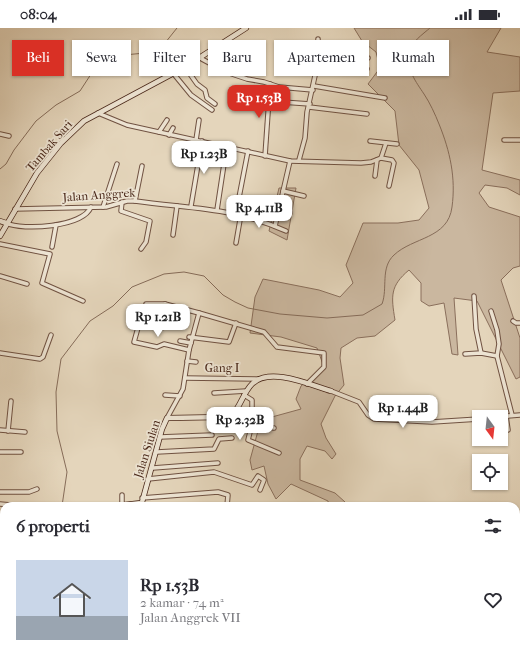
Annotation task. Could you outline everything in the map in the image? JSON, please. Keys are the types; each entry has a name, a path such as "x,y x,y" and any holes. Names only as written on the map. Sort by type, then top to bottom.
{"street":[{"name":"Tambak Sari","path":"228,40 246,28"},
{"name":"Tambak Sari","path":"200,58 208,53"},
{"path":"200,58 238,76 279,87 313,88 386,98"},
{"name":"Tambak Sari","path":"0,236 6,223 37,173 61,143 84,121 167,76"},
{"path":"175,76 191,95 212,110"},
{"path":"191,76 197,84 205,90 207,98 215,104"},
{"path":"298,160 305,138 309,106 316,76"},
{"path":"265,156 270,84"},
{"path":"268,101 367,114"},
{"path":"98,113 127,125 290,161 361,162 379,159 392,160 394,163 389,186"},
{"path":"159,132 167,120"},
{"path":"196,140 199,120"},
{"path":"169,135 173,128"},
{"path":"0,134 9,136"},
{"path":"504,140 520,140"},
{"path":"191,206 202,141"},
{"path":"370,141 397,144"},
{"path":"374,176 386,143"},
{"path":"236,213 248,151"},
{"path":"275,226 290,161"},
{"path":"103,207 117,164"},
{"path":"217,210 224,164"},
{"path":"135,201 142,166"},
{"path":"283,191 304,196"},
{"name":"Jalan Anggrek","path":"15,209 103,207 122,202 135,201 177,206 191,206 236,213 286,231"},
{"path":"122,202 121,211 150,221 146,242 141,249"},
{"path":"173,235 177,206"},
{"path":"0,221 14,226 56,225 80,218 87,214 91,207"},
{"path":"279,211 290,212"},
{"path":"236,243 241,214"},
{"path":"52,247 56,225"},
{"path":"0,244 50,254 42,283 83,301"},
{"path":"0,276 27,284"},
{"path":"474,296 476,329 481,353"},
{"path":"146,304 165,304 236,323 264,332 277,347 324,354 325,365 307,384"},
{"path":"162,328 165,304"},
{"path":"491,311 498,335 497,356 512,415"},
{"path":"167,418 180,396 186,378 191,337 199,313"},
{"path":"141,317 134,342 157,347 164,344 189,350"},
{"path":"513,321 520,323"},
{"path":"191,337 229,342 236,323"},
{"path":"0,353 40,359 43,357 51,335"},
{"path":"180,340 191,342"},
{"path":"465,354 481,353 497,356"},
{"path":"187,361 196,362"},
{"path":"259,379 277,376 331,391 359,402 368,415 374,419 432,422 472,419"},
{"name":"Gang I","path":"186,378 259,379"},
{"name":"Jalan Siulan","path":"142,502 148,479 153,468 160,437 167,418 229,416 234,413 245,393 259,379"},
{"path":"214,393 245,393 252,398 251,426 248,441 279,453"},
{"path":"165,395 180,396"},
{"path":"8,431 11,400"},
{"path":"508,416 520,414"},
{"path":"251,426 274,428"},
{"path":"0,430 25,432"},
{"path":"160,437 212,435"},
{"path":"157,452 214,449 219,439 232,438"},
{"path":"0,452 21,452"},
{"path":"153,468 218,463"},
{"path":"148,479 214,472 252,485 258,476 264,480 260,490"},
{"path":"0,492 29,492 37,489"},
{"path":"149,502 218,492 228,495 227,502"},
{"path":"122,496 122,502"}],"shaded area":[{"path":"354,28 501,28 487,52 520,57 520,91 493,93 482,170 520,180 520,195 507,188 485,185 479,193 489,207 520,217 520,266 513,268 501,280 520,338 520,377 516,379 477,301 454,298 458,355 452,354 444,303 429,306 421,301 421,283 409,270 398,281 393,292 395,320 375,336 357,338 341,348 340,358 344,385 335,396 321,424 326,438 336,454 332,459 325,451 307,446 300,459 300,480 335,493 345,502 328,502 291,484 276,499 268,484 264,466 252,470 250,460 261,420 301,409 296,399 301,386 324,367 317,348 281,337 250,333 255,297 263,279 319,290 340,297 353,283 346,265 363,223 398,223 419,220 429,208 419,170 399,145 395,111 368,84 377,72 377,76 449,76 449,40 377,40 377,56 376,52 369,46 369,40 361,40"},
{"path":"279,188 296,188 287,240 269,231"}],"waterway":[{"path":"0,169 6,164 14,150 36,121 56,105 80,91 93,71 109,65 124,55 145,53 157,48 165,43 177,28"},
{"path":"63,502 67,472 57,431 56,392 61,359 90,321 113,306 132,287 164,274 184,272 204,276 223,295 248,308 280,314 327,318 363,315 382,304 384,298 387,266 394,255 411,244 437,232 444,225 449,218 453,196 453,175 449,154 437,120 428,101 412,75 408,59 412,46 417,39 430,28"}]}
